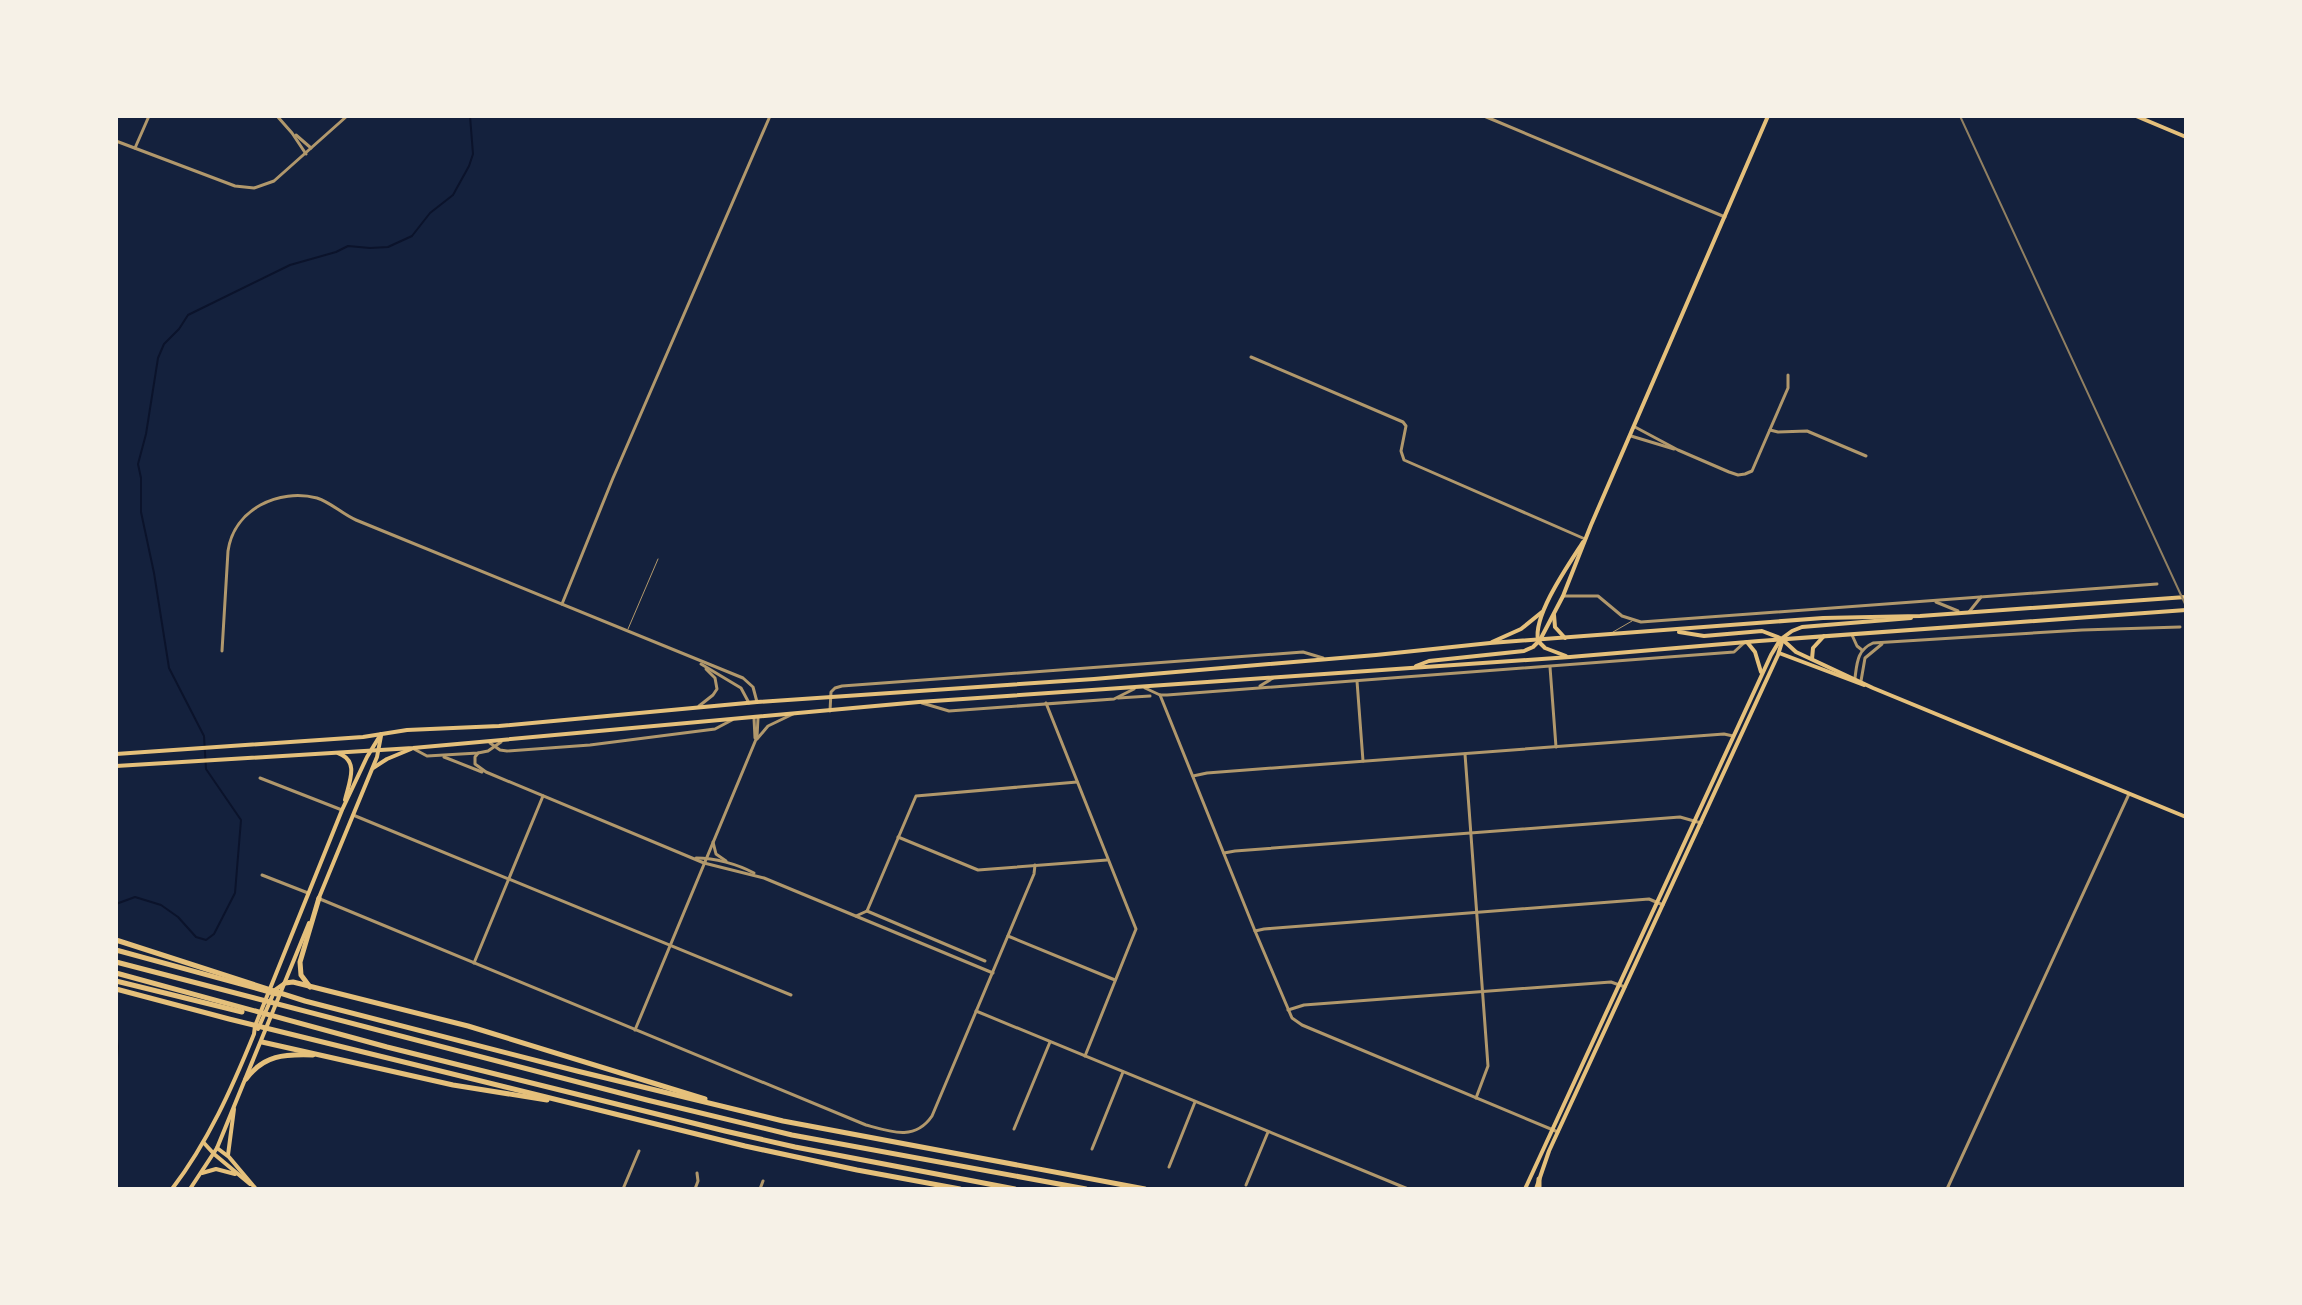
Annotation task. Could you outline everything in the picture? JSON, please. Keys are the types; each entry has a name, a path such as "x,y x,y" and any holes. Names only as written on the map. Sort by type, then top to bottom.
{"highway":[{"path":"311,987 302,977 300,962 319,898"},
{"path":"116,940 305,1001"},
{"path":"116,950 243,987 783,1121 1145,1189"},
{"path":"116,962 792,1135 1086,1189"},
{"path":"116,973 132,982"},
{"path":"116,981 132,982 725,1131 1015,1189"},
{"path":"285,983 468,1026 622,1075 783,1121"},
{"path":"116,989 800,1159 960,1189"},
{"path":"262,1042 453,1085 564,1102"},
{"path":"246,1079 270,1058 302,1055 334,1057"},
{"path":"1537,1189 1539,1179"}],"main road":[{"path":"1411,668 1429,661 1524,651 1539,640 1563,596 1768,116"},
{"path":"2136,116 2186,137"},
{"path":"1570,657 1545,648 1539,640 1537,629 1554,592 1586,538"},
{"path":"1554,592 1563,596"},
{"path":"1525,1189 1761,675 1781,639 1802,627 1961,612 2186,597"},
{"path":"1490,643 1521,629 1546,607"},
{"path":"116,766 413,748 919,702 2186,610"},
{"path":"1555,613 1555,627 1565,638"},
{"path":"116,754 407,730 499,726 757,702 1094,679 1490,643 1823,618 1920,616"},
{"path":"1672,631 1702,636 1762,631 1773,633 1795,651 1823,666"},
{"path":"1812,659 1813,648 1824,636"},
{"path":"1539,1179 1768,678 1779,653 1781,639"},
{"path":"1746,642 1758,659 1761,675"},
{"path":"1779,653 1823,666 2186,817"},
{"path":"1761,675 1768,678"},
{"path":"190,1189 214,1154 234,1109 372,769 381,734"},
{"path":"172,1189 204,1143 254,1034 342,810 381,734"},
{"path":"372,769 413,748"},
{"path":"338,753 348,758 352,767 342,810"},
{"path":"342,810 353,815"},
{"path":"308,893 319,898"},
{"path":"272,989 285,983"},
{"path":"254,1034 262,1042"},
{"path":"229,1157 228,1143 234,1109"},
{"path":"204,1143 229,1157 255,1188"},
{"path":"204,1143 255,1188"},
{"path":"202,1173 216,1169 238,1174"}],"street":[{"path":"135,148 149,116"},
{"path":"277,116 306,154"},
{"path":"116,141 244,188 274,181 347,116"},
{"path":"562,604 613,478 770,116"},
{"path":"1484,116 1725,217"},
{"path":"292,133 312,149"},
{"path":"1251,357 1403,422 1406,426 1401,451 1404,460 1586,538"},
{"path":"1634,427 1729,472 1745,474 1752,471 1755,465 1788,388 1788,375"},
{"path":"1770,430 1807,431 1866,456"},
{"path":"1631,436 1678,450"},
{"path":"222,651 229,544 241,524 257,507 279,496 303,496 329,503 346,516 748,681 757,702"},
{"path":"1563,596 1598,596 1618,614 1632,621 1644,622 2157,584"},
{"path":"1969,612 1981,597"},
{"path":"1932,600 1961,612"},
{"path":"1857,681 1858,658 1862,650 1872,644 2082,630 2180,627"},
{"path":"1852,635 1857,646 1872,651"},
{"path":"1114,699 1140,686 1160,695 1550,667 1734,652 1746,642"},
{"path":"1857,681 1864,661 1882,644"},
{"path":"830,711 832,689 842,686 1303,652 1327,659"},
{"path":"693,659 740,687 749,703"},
{"path":"693,659 713,676 717,686 714,693 697,708"},
{"path":"1550,667 1556,747"},
{"path":"1257,688 1273,678"},
{"path":"1357,681 1363,761"},
{"path":"1160,695 1292,1018 1302,1025 1558,1132"},
{"path":"919,702 949,711 1150,696"},
{"path":"1046,703 1136,929 1085,1056"},
{"path":"635,1030 755,742 767,727 795,713"},
{"path":"755,742 756,716"},
{"path":"487,742 501,751 590,745 715,729 735,718"},
{"path":"1193,776 1724,734 1733,736"},
{"path":"413,748 425,755 478,753 488,751 504,740"},
{"path":"478,753 474,760 477,766 497,776 694,858 735,865"},
{"path":"1465,754 1488,1066 1476,1098"},
{"path":"440,755 497,776"},
{"path":"260,778 342,810"},
{"path":"871,922 867,911 916,796 1077,782"},
{"path":"1947,1189 2129,794"},
{"path":"474,963 543,796"},
{"path":"353,815 791,995"},
{"path":"1224,853 1680,817 1701,823"},
{"path":"715,835 713,845 720,858 993,973"},
{"path":"898,837 978,870 1108,859"},
{"path":"705,860 764,878"},
{"path":"319,898 866,1125 909,1133 922,1128 932,1116 1034,874 1035,865"},
{"path":"262,875 308,893"},
{"path":"1255,931 1650,899 1663,905"},
{"path":"856,916 867,911 985,961"},
{"path":"1008,936 1115,980"},
{"path":"952,956 955,947"},
{"path":"1288,1010 1304,1005 1611,982 1625,987"},
{"path":"976,1011 1408,1189"},
{"path":"1014,1129 1050,1042"},
{"path":"1092,1149 1123,1072"},
{"path":"1169,1167 1195,1102"},
{"path":"1246,1185 1268,1132"},
{"path":"623,1189 639,1151"},
{"path":"695,1189 697,1173"},
{"path":"760,1189 763,1181"}],"lane":[{"path":"627,631 658,559"},
{"path":"1608,636 1632,621"}],"waterway":[{"path":"116,904 135,897 161,905 178,917 196,937 206,940 214,934 235,893 241,820 206,769 204,736 169,668 141,512 138,464 158,358 164,344 188,315 290,265 348,246 388,247 412,236 430,213 453,195 469,166 473,154 470,116"},
{"path":"116,1032 116,1070"}],"railway":[{"path":"1960,116 2186,606"}]}
